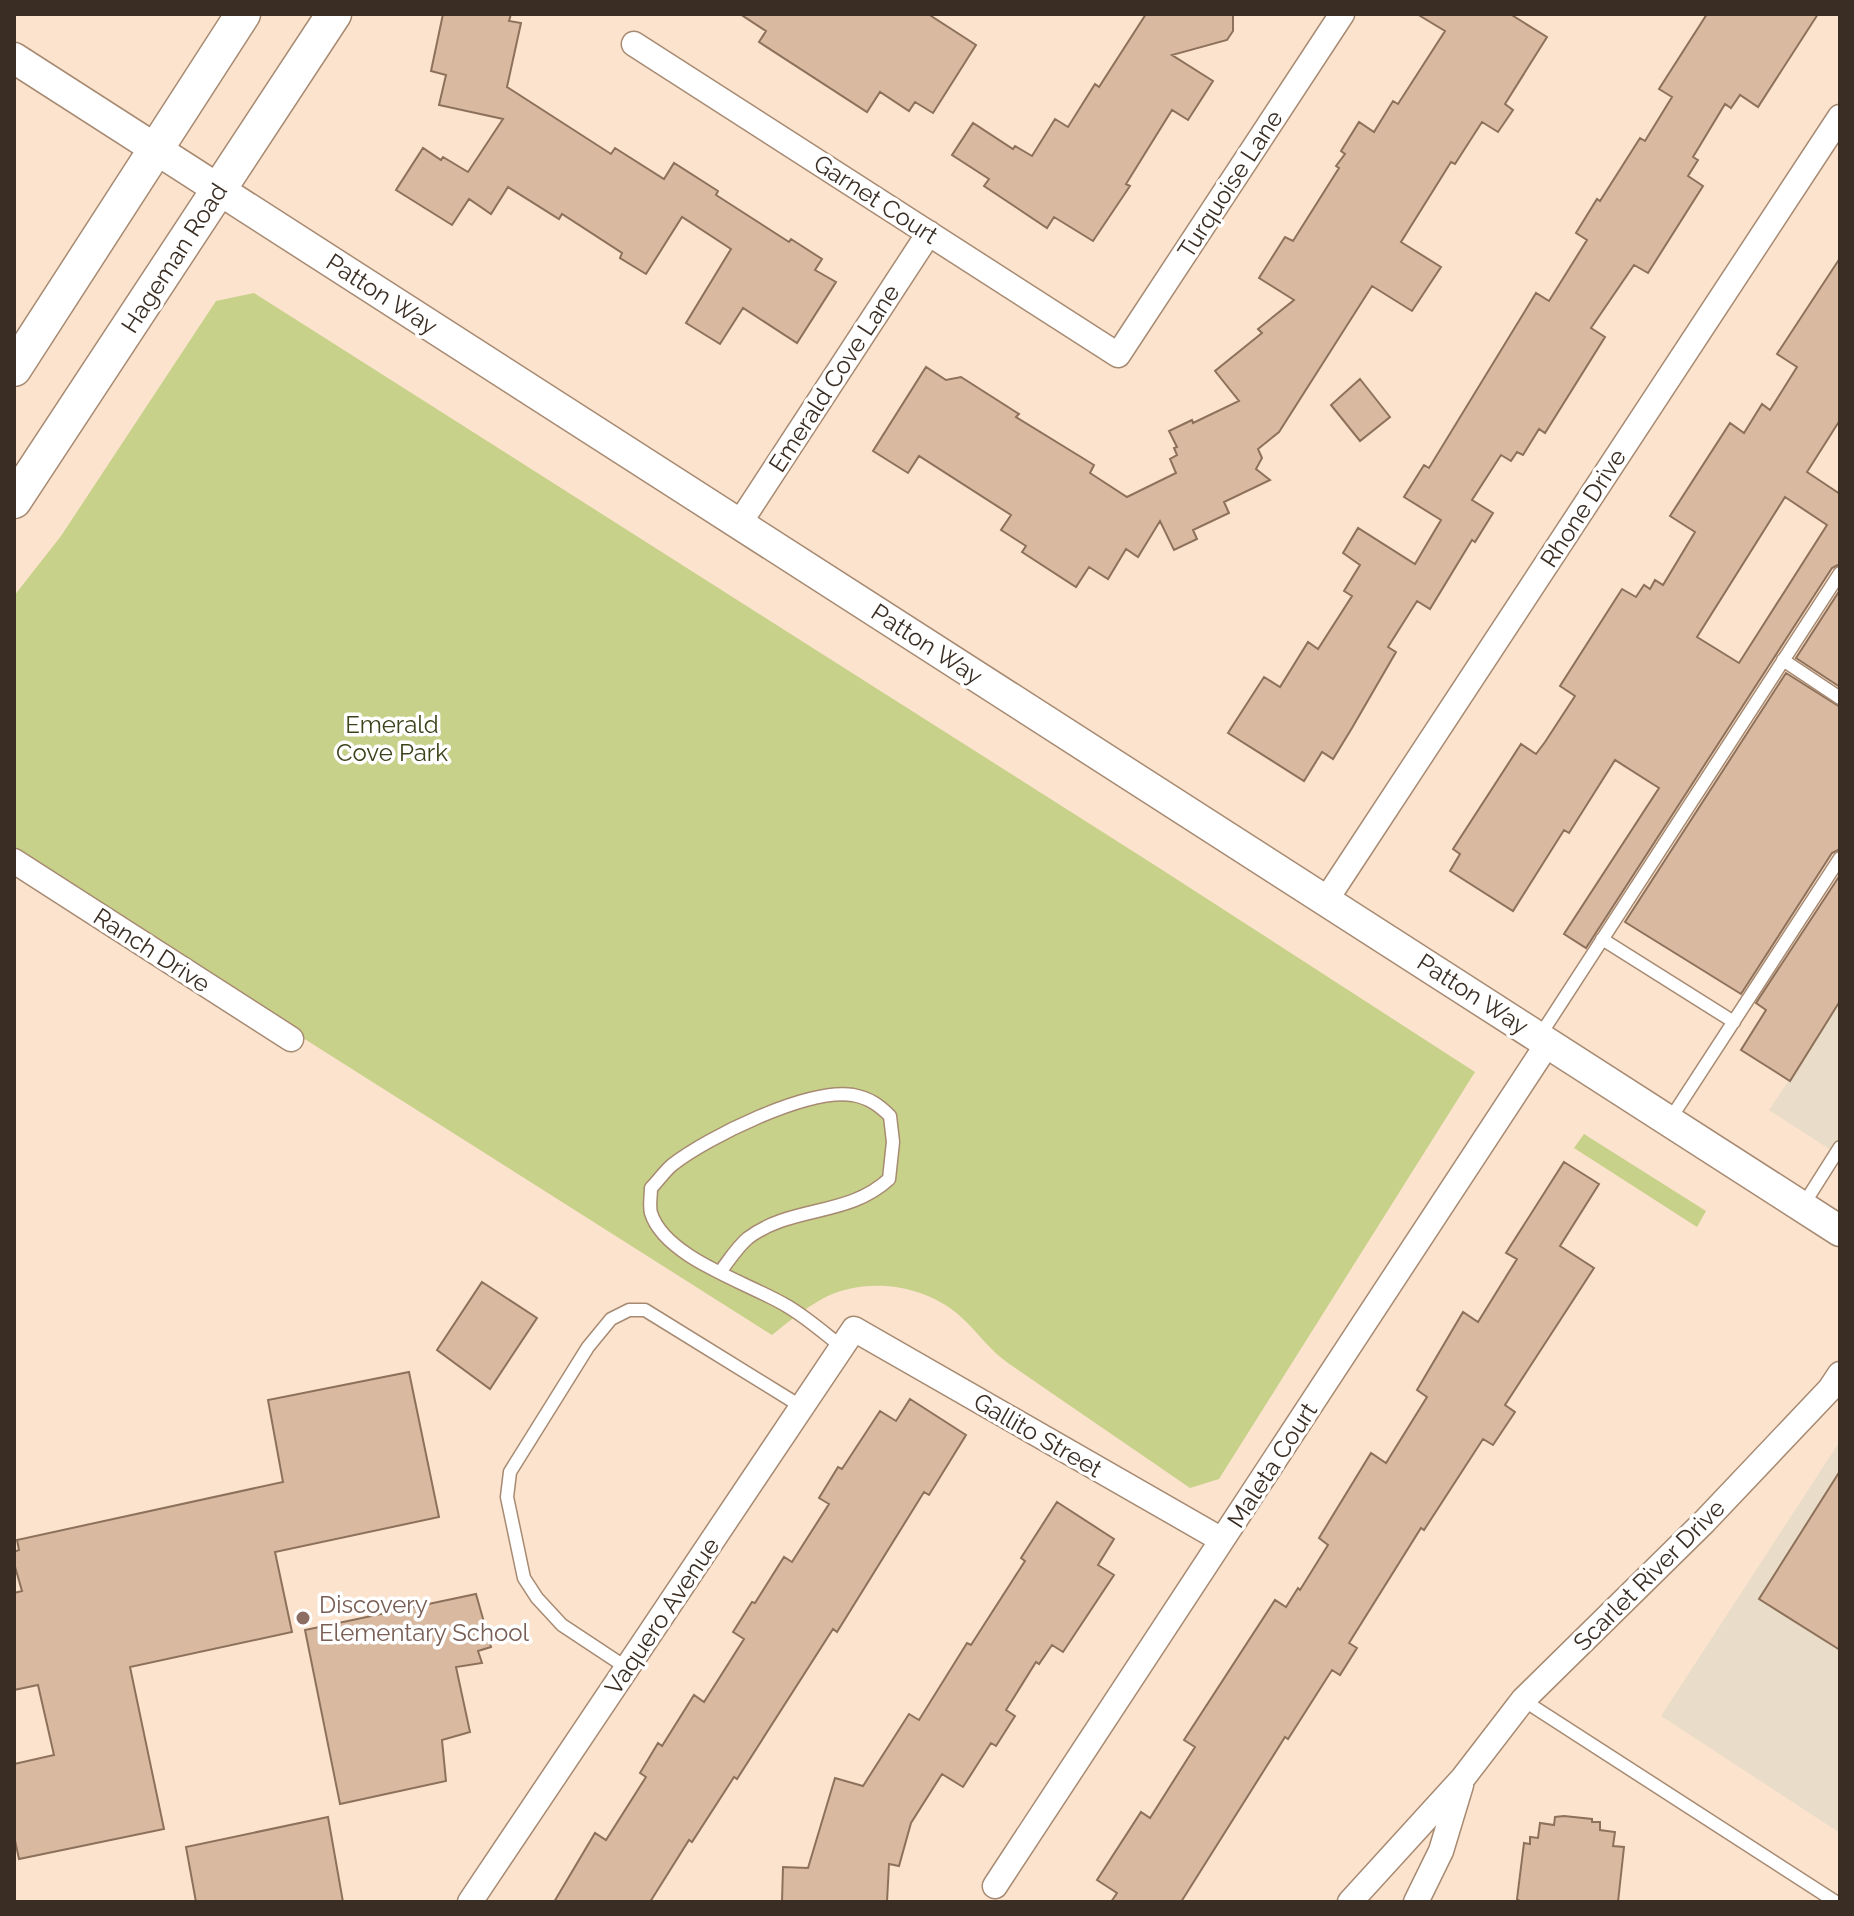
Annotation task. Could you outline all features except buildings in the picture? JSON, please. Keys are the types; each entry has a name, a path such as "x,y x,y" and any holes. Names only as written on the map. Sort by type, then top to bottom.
{"main road":[{"path":"14,369 243,14"},
{"name":"Hageman Road","path":"14,501 334,14"}],"street":[{"name":"Turquoise Lane","path":"1118,355 1342,14"},
{"name":"Garnet Court","path":"634,44 1118,355"},
{"name":"Patton Way","path":"14,58 1840,1231"},
{"name":"Rhone Drive","path":"1326,900 1840,117"},
{"name":"Emerald Cove Lane","path":"739,524 929,233"},
{"name":"Ranch Drive","path":"14,861 291,1039"},
{"name":"Maleta Court","path":"995,1886 1222,1540 1543,1040"},
{"name":"Gallito Street","path":"848,1338 1222,1540"},
{"name":"Vaquero Avenue","path":"470,1902 848,1338"},
{"name":"Scarlet River Drive","path":"1350,1902 1463,1778 1523,1700 1704,1522 1830,1389 1840,1374"},
{"name":"Scarlet River Drive","path":"1416,1902 1441,1851 1463,1778"}],"lane":[{"path":"1543,1040 1602,939 1840,573"},
{"path":"1783,660 1840,698"},
{"path":"1669,1121 1840,858"},
{"path":"1602,939 1734,1022"},
{"path":"720,1272 747,1239 789,1217 851,1204 874,1193 889,1179 893,1142 890,1116 875,1102 852,1095 822,1097 753,1117 671,1166 651,1188 650,1211 658,1227 674,1244 720,1272 848,1338"},
{"path":"1802,1207 1840,1147"},
{"path":"627,1668 562,1625 537,1598 524,1578 507,1497 510,1472 588,1347 611,1319 629,1310 645,1310 802,1407"},
{"path":"1523,1700 1836,1902"}],"shaded area":[{"path":"1840,1003 1840,1156 1769,1110"},
{"path":"1840,1441 1840,1833 1661,1716"}],"green space":[{"name":"Emerald Cove Park","path":"254,293 1475,1072 1219,1479 1190,1488 1008,1363 945,1305 912,1290 875,1286 839,1292 809,1307 772,1335 14,855 14,596 61,536 216,301"},
{"path":"1584,1134 1706,1211 1697,1227 1574,1148"}],"place":[{"name":"Discovery Elementary School","path":"303,1618"}]}
